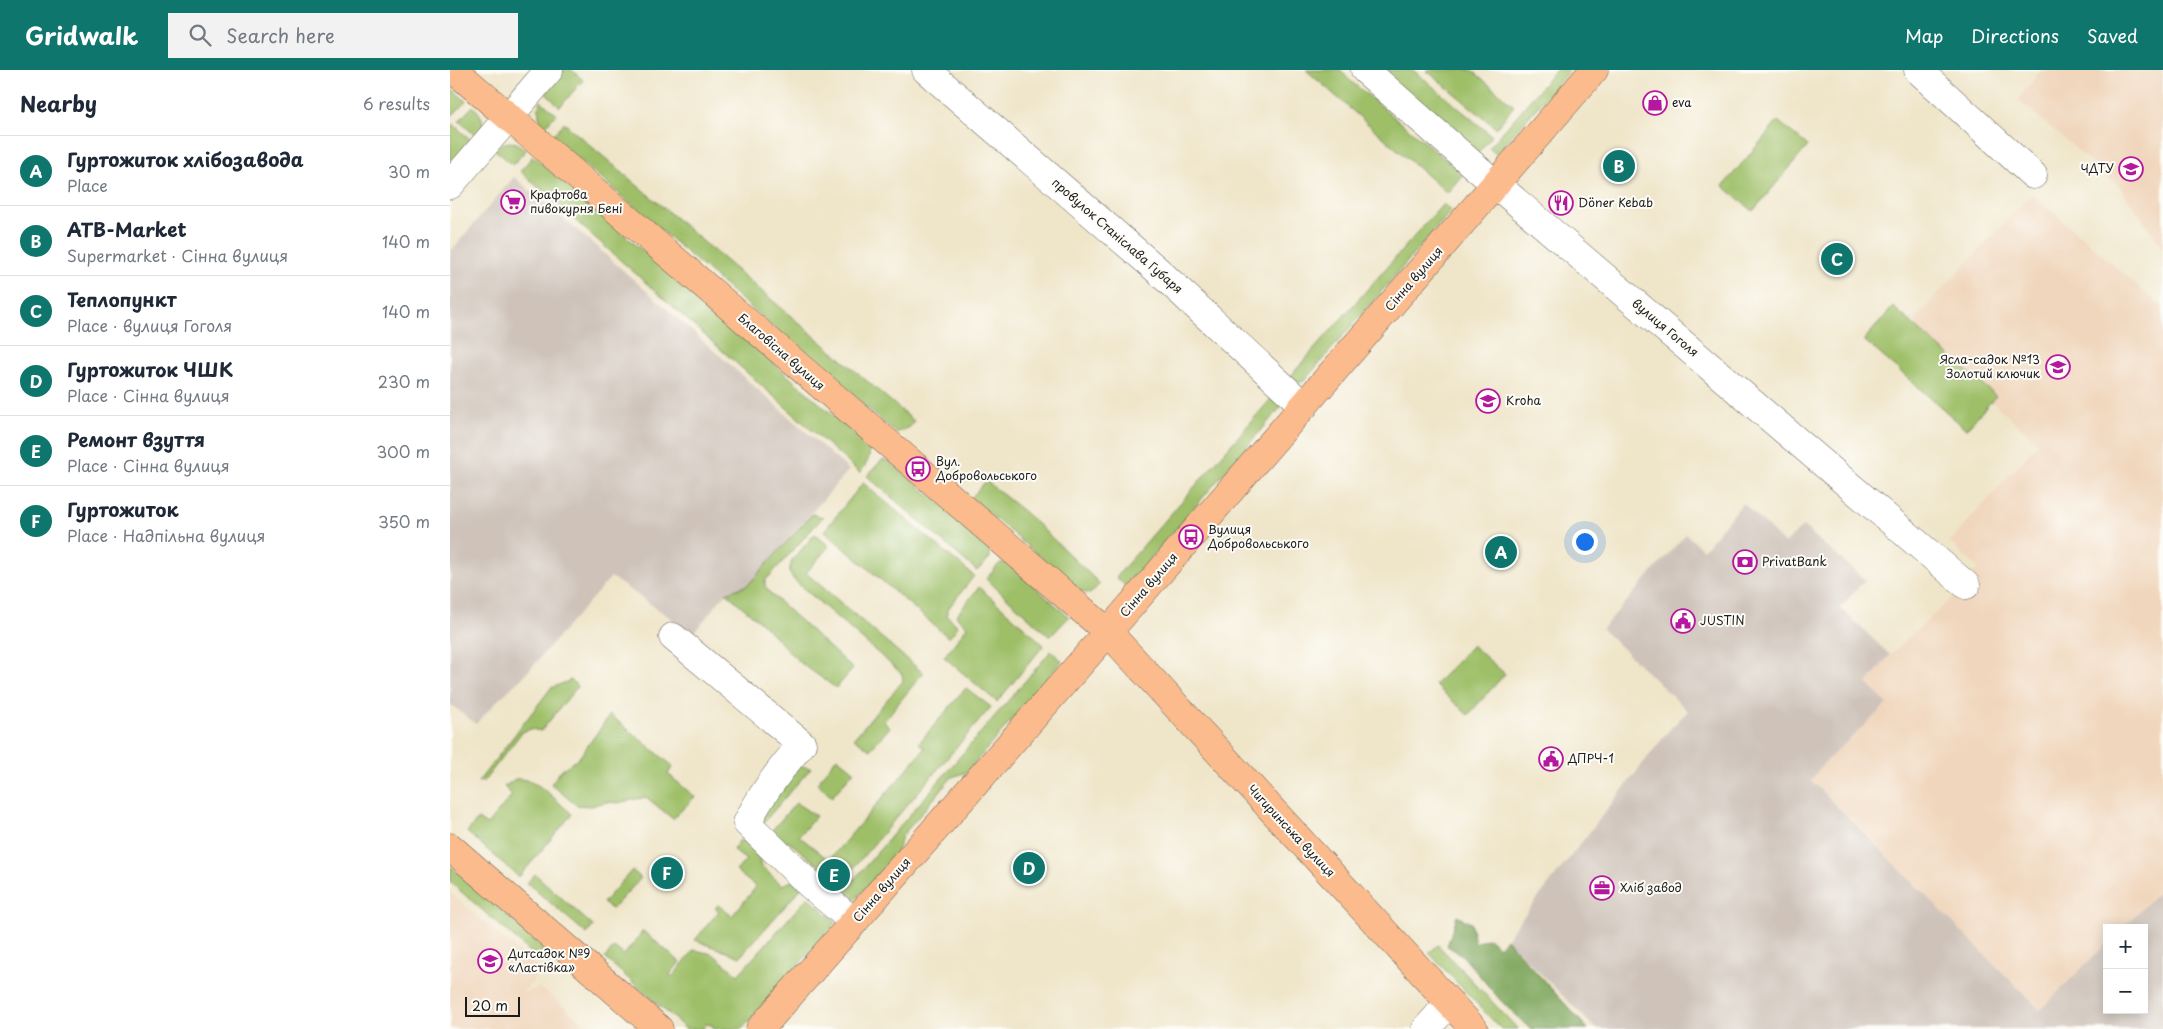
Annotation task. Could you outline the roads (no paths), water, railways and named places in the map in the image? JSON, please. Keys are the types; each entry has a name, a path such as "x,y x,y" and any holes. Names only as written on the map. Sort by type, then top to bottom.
{"main road":[{"name":"Благовісна вулиця","path":"454,70 1108,632"},
{"name":"Сінна вулиця","path":"760,1029 1108,632 1594,70"},
{"name":"Чигиринська вулиця","path":"1108,632 1474,1029"},
{"path":"450,847 659,1029"}],"street":[{"path":"450,185 549,70"},
{"name":"провулок Станіслава Губаря","path":"926,70 1156,269 1304,406"},
{"name":"вулиця Гоголя","path":"1365,70 1966,585"},
{"path":"1918,70 2034,175"},
{"path":"673,637 802,744 784,765 751,812 747,823 808,883 854,922"},
{"path":"1426,1029 1449,1003"}],"place":[{"name":"eva","path":"1655,103"},
{"name":"ATB-Market","path":"1619,166"},
{"name":"ЧДТУ","path":"2131,169"},
{"name":"Крафтова пивокурня Бені","path":"513,202"},
{"name":"Döner Kebab","path":"1561,203"},
{"name":"Теплопункт","path":"1837,259"},
{"name":"Ясла-садок №13 Золотий ключик","path":"2058,367"},
{"name":"Kroha","path":"1488,401"},
{"name":"Вул. Добровольського","path":"918,469"},
{"name":"Вулиця Добровольського","path":"1191,537"},
{"name":"Гуртожиток хлібозавода","path":"1501,552"},
{"name":"PrivatBank","path":"1745,562"},
{"name":"JUSTIN","path":"1683,621"},
{"name":"ДПРЧ-1","path":"1551,759"},
{"name":"Гуртожиток ЧШК","path":"1029,868"},
{"name":"Гуртожиток","path":"667,873"},
{"name":"Ремонт взуття","path":"834,875"},
{"name":"Хліб завод","path":"1602,888"},
{"name":"Дитсадок №9 «Ластівка»","path":"490,961"}]}
